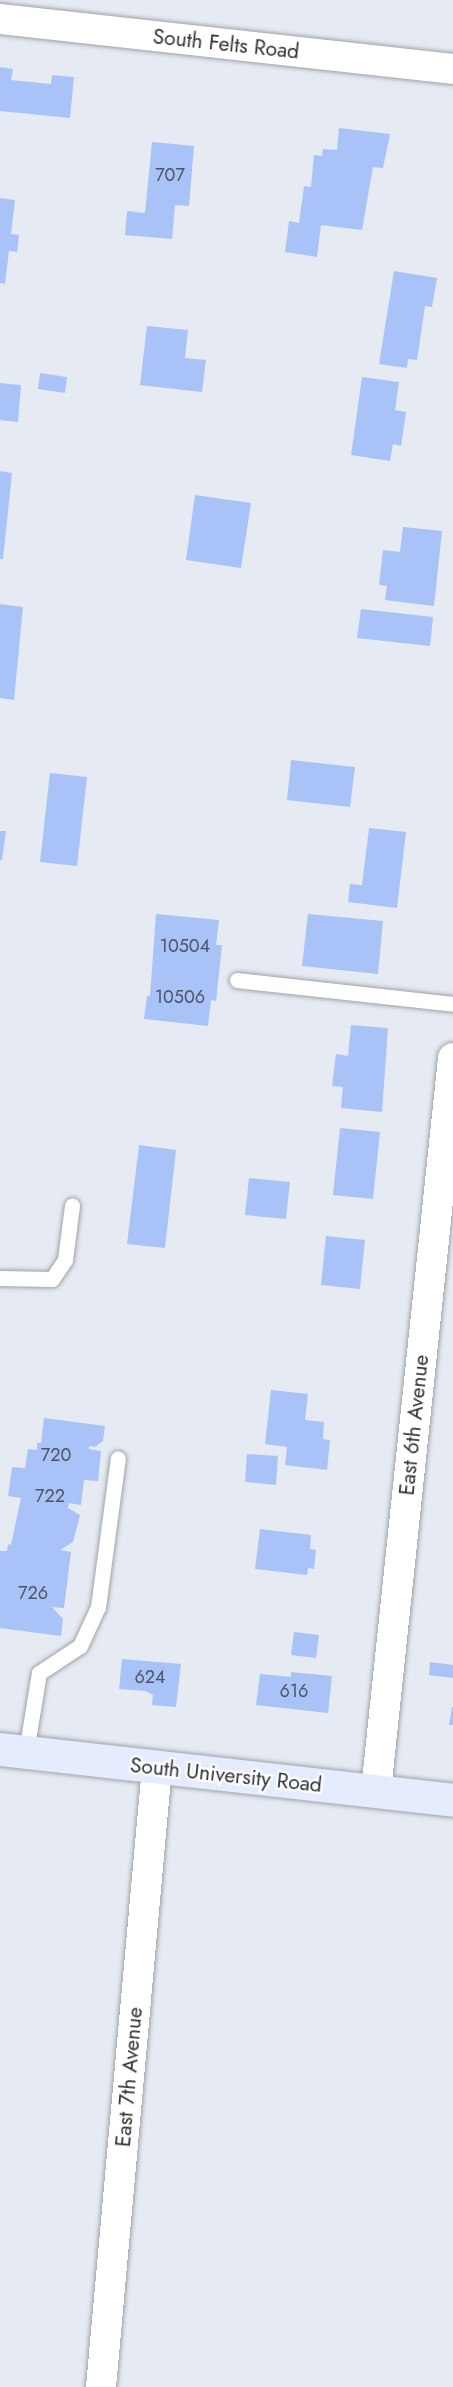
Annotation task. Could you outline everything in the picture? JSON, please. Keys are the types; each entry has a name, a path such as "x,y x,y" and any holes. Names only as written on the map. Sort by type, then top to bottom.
{"main road":[{"name":"South University Road","path":"13,1750 453,1800"}],"street":[{"name":"South Felts Road","path":"0,19 453,69"},
{"name":"East 6th Avenue","path":"376,1791 440,1311 453,1058"},
{"name":"East 7th Avenue","path":"101,2387 157,1767"}],"lane":[{"path":"237,980 453,1004"},
{"path":"0,1278 52,1279 65,1260 72,1205"},
{"path":"13,1750 39,1672 80,1646 98,1607 118,1458"}],"building":[{"path":"0,67 13,69 11,80 51,84 52,75 74,77 70,118 0,111"},
{"path":"339,128 390,134 383,168 373,167 362,230 321,225 317,257 285,252 289,221 299,223 304,186 311,187 314,155 322,156 323,149 337,150"},
{"path":"152,142 194,146 189,206 175,205 172,239 125,235 127,211 145,213"},
{"path":"0,198 15,200 11,234 19,235 17,252 9,251 5,284 0,283"},
{"path":"394,271 437,278 432,307 425,306 417,360 408,359 407,368 379,364"},
{"path":"147,326 188,330 185,358 206,360 202,392 140,385"},
{"path":"40,373 67,377 65,393 38,389"},
{"path":"362,377 399,382 395,410 406,412 401,446 393,444 390,461 351,455"},
{"path":"0,383 21,385 18,422 0,420"},
{"path":"0,471 12,473 3,559 0,559"},
{"path":"195,495 251,503 241,568 186,560"},
{"path":"403,527 442,531 434,606 385,600 387,586 379,585 383,550 400,552"},
{"path":"0,604 23,607 14,700 0,698"},
{"path":"361,609 433,617 430,646 357,638"},
{"path":"291,760 355,767 350,807 287,800"},
{"path":"50,773 87,777 77,866 40,862"},
{"path":"369,828 406,832 397,908 348,902 350,884 362,885"},
{"path":"0,831 6,831 2,860 0,860"},
{"path":"156,914 219,920 216,945 222,945 216,1001 211,1000 208,1026 144,1019 147,996 150,996"},
{"path":"308,914 383,921 378,974 302,966"},
{"path":"351,1025 388,1028 382,1112 341,1108 343,1087 332,1086 336,1054 348,1056"},
{"path":"340,1128 380,1132 373,1199 333,1195"},
{"path":"139,1145 176,1150 165,1248 127,1244"},
{"path":"249,1178 290,1182 286,1219 245,1215"},
{"path":"326,1236 365,1240 360,1289 321,1285"},
{"path":"271,1390 308,1394 305,1420 324,1422 323,1439 330,1440 327,1470 285,1465 287,1447 265,1444"},
{"path":"44,1418 105,1426 103,1441 95,1447 89,1446 89,1449 101,1451 98,1481 84,1480 81,1505 69,1503 68,1508 80,1515 73,1542 60,1550 71,1552 64,1608 52,1607 63,1619 61,1636 0,1628 0,1551 7,1551 8,1544 11,1545 21,1498 8,1496 12,1467 25,1468 28,1449 37,1450 37,1443 41,1443"},
{"path":"247,1454 278,1456 276,1485 245,1482"},
{"path":"260,1529 311,1535 310,1549 316,1550 314,1569 308,1568 307,1575 255,1569"},
{"path":"294,1632 319,1635 316,1658 291,1655"},
{"path":"122,1659 181,1664 176,1707 152,1705 153,1695 145,1691 119,1689"},
{"path":"430,1662 453,1665 453,1678 429,1675"},
{"path":"291,1672 332,1676 328,1713 256,1705 260,1674 291,1677"},
{"path":"452,1707 453,1725 449,1725"}]}
